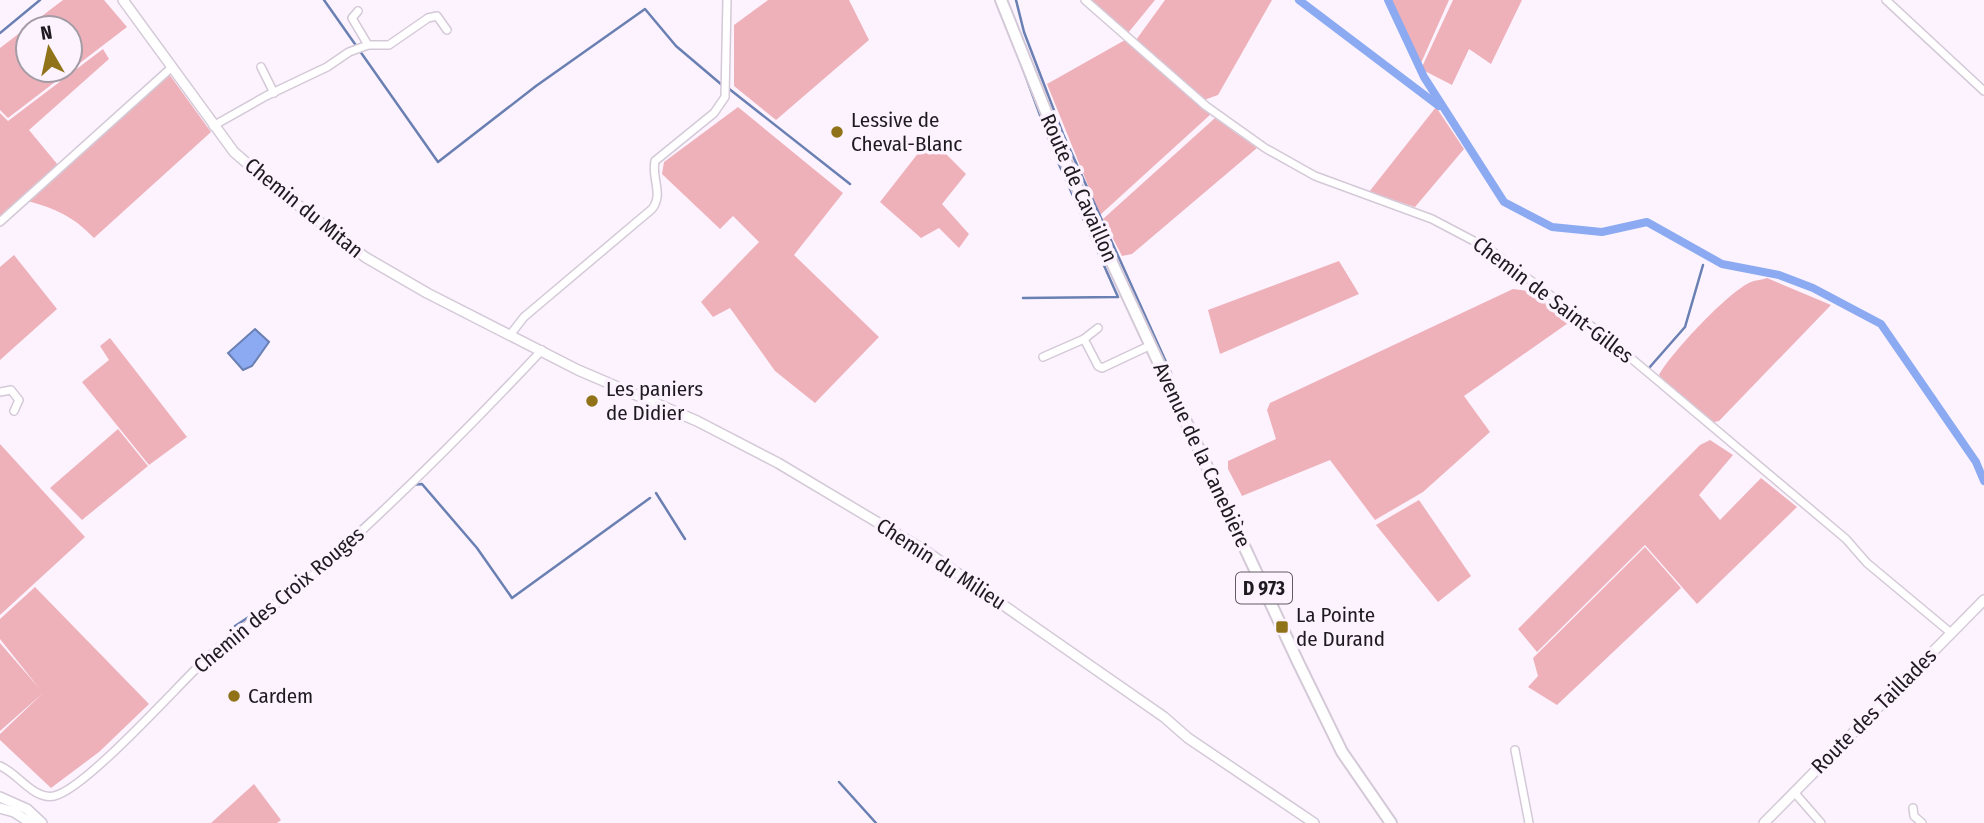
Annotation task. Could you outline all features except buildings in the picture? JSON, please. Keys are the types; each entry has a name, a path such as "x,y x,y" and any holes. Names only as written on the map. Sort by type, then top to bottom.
{"main road":[{"name":"Route de Cavaillon","path":"1001,0 1063,155 1151,345"},
{"name":"Route de Cavaillon","path":"1007,0 1014,27"},
{"name":"Avenue de la Canebière","path":"1151,345 1338,744 1391,823"}],"street":[{"name":"Chemin du Mitan","path":"123,0 213,126 256,172 365,257 427,293 542,350"},
{"path":"510,335 524,317 652,209 659,194 653,169 655,161 720,106 727,84 727,0"},
{"name":"Chemin de Saint-Gilles","path":"1085,0 1206,106 1265,148 1315,176 1420,214 1489,249 1615,346 1846,539 1867,563 1951,633"},
{"path":"1886,0 1984,91"},
{"path":"358,12 352,18 368,45"},
{"path":"213,126 292,86 336,56 368,45 388,45 428,18 437,16 447,30"},
{"path":"261,67 274,93"},
{"path":"0,222 171,68"},
{"path":"1043,357 1084,339 1098,328"},
{"path":"1084,339 1098,366 1102,368 1151,345"},
{"name":"Chemin des Croix Rouges","path":"0,766 17,775 40,794 47,796 63,792 109,756 207,658 335,555 415,481 542,350"},
{"name":"Chemin du Milieu","path":"542,350 587,374 726,435 927,552 1164,718 1188,738 1314,823"},
{"path":"0,393 11,390 19,400 14,411"},
{"name":"Route des Taillades","path":"1764,823 1984,600"},
{"path":"1515,750 1529,823"},
{"path":"1794,792 1821,823"},
{"path":"0,797 27,810 42,823"},
{"path":"0,808 15,812 31,823"},
{"path":"1913,808 1914,816 1922,823"}],"shaded area":[{"path":"63,0 104,0 127,27 84,60 84,14 45,14"},
{"path":"768,0 849,0 869,40 776,120 734,86 734,25"},
{"path":"1089,0 1155,0 1128,33"},
{"path":"1165,0 1272,0 1218,95 1204,100 1136,40"},
{"path":"1391,0 1449,0 1421,63"},
{"path":"1453,0 1522,0 1491,64 1469,49 1452,85 1421,69"},
{"path":"14,37 14,84 52,84 8,118 0,110 0,48"},
{"path":"1125,40 1211,114 1100,215 1047,84"},
{"path":"103,49 109,59 84,81 84,63"},
{"path":"169,74 211,132 94,238 64,214 27,201"},
{"path":"57,84 81,84 29,130 58,165 0,218 0,113 8,121"},
{"path":"738,107 843,193 794,255 879,337 815,403 775,371 730,308 713,317 701,302 759,242 733,216 720,229 662,174 664,162"},
{"path":"1436,107 1464,149 1415,207 1369,192"},
{"path":"1215,118 1257,148 1132,254 1122,256 1103,219"},
{"path":"930,138 966,174 942,204 969,234 959,248 939,228 921,238 880,202"},
{"path":"14,255 57,309 0,360 0,267"},
{"path":"1339,261 1359,294 1220,354 1208,310"},
{"path":"1767,278 1831,305 1719,421 1710,423 1680,398 1659,375 1688,338 1729,297 1751,282"},
{"path":"1513,289 1529,291 1571,321 1464,396 1490,432 1423,492 1375,520 1330,460 1242,496 1228,469 1228,461 1276,439 1267,410 1270,403"},
{"path":"110,338 187,437 149,465 82,382 109,360 100,346"},
{"path":"118,429 148,466 82,520 50,488"},
{"path":"1710,440 1733,455 1699,495 1720,520 1761,478 1797,507 1697,604 1645,545 1537,652 1518,629 1700,445"},
{"path":"0,444 85,537 0,615"},
{"path":"1419,500 1471,576 1438,602 1376,525"},
{"path":"1645,547 1681,588 1557,705 1528,687 1538,676 1533,658"},
{"path":"35,587 149,704 99,752 51,788 0,740 0,734 43,693 0,731 0,643 39,688 0,639 0,619"},
{"path":"254,784 281,820 277,823 211,823"}],"water":[{"path":"255,329 269,342 252,366 243,370 228,353"}],"waterway":[{"path":"0,33 40,0"},
{"path":"324,0 438,162 536,86 645,9 676,46 722,85"},
{"path":"1016,0 1024,32 1063,134 1171,373"},
{"path":"1299,0 1439,106"},
{"path":"1388,0 1424,77 1504,202 1552,227 1602,232 1647,222 1722,264 1779,275 1813,288 1881,324 1976,462 1984,481"},
{"path":"1013,42 1054,153 1118,297 1023,298"},
{"path":"728,88 850,184"},
{"path":"1649,368 1685,327 1703,265"},
{"path":"412,485 422,484 477,548 512,598 650,498"},
{"path":"656,493 685,539"},
{"path":"312,571 382,507"},
{"path":"235,626 288,591"},
{"path":"839,782 876,823"}],"place":[{"name":"Lessive de Cheval-Blanc","path":"837,132"},
{"name":"Les paniers de Didier","path":"592,401"},
{"name":"La Pointe de Durand","path":"1282,627"},
{"name":"Cardem","path":"234,696"}]}
